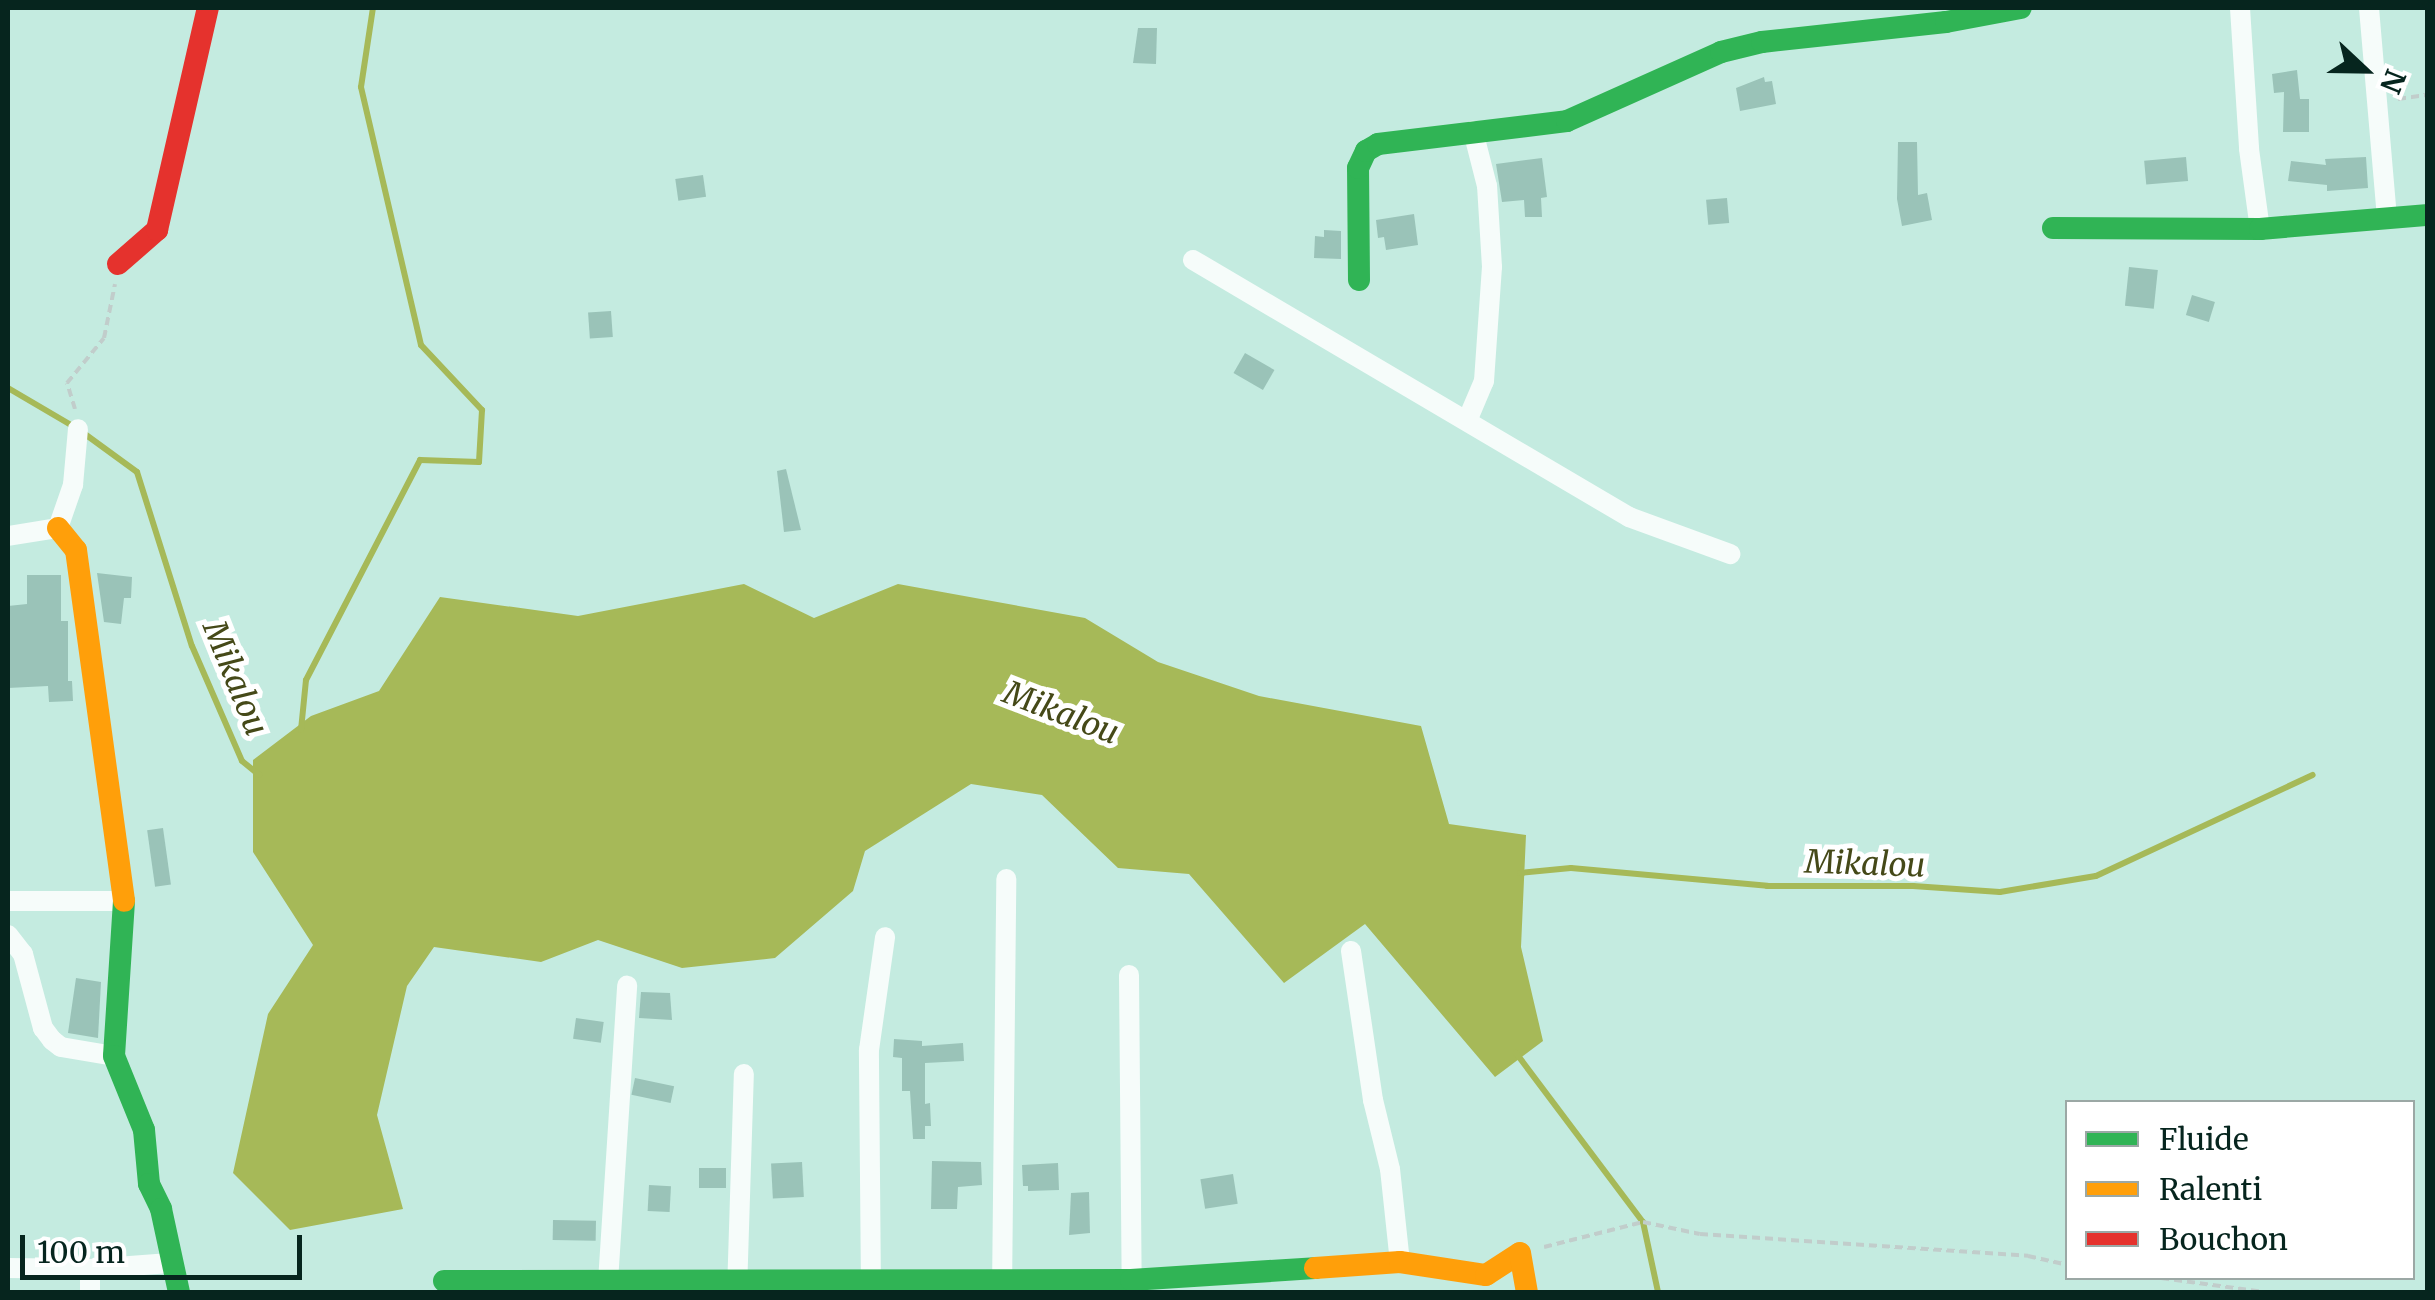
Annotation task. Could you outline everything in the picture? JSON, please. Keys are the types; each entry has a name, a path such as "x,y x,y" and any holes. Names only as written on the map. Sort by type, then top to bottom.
{"street":[{"path":"118,264 157,230 208,8"},
{"path":"1359,280 1358,168 1366,151 1402,140 1567,122 1721,52 1762,42 1946,22 2021,8"},
{"path":"2240,8 2249,148 2260,229"},
{"path":"2368,8 2380,102 2387,216"},
{"path":"1468,421 1484,381 1492,268 1486,186 1473,131"},
{"path":"2054,228 2260,229 2428,215"},
{"path":"1192,260 1630,517 1730,554"},
{"path":"58,528 73,485 78,429"},
{"path":"8,536 58,528"},
{"path":"58,528 76,550 124,901 114,1056 144,1130 149,1184 161,1209 179,1292"},
{"path":"1002,1285 1006,879"},
{"path":"8,901 124,901"},
{"path":"8,934 23,954 43,1028 52,1040 61,1047 114,1056"},
{"path":"870,1286 869,1050 885,937"},
{"path":"1351,950 1373,1100 1390,1170 1400,1262"},
{"path":"1129,975 1131,1286"},
{"path":"608,1282 628,986"},
{"path":"737,1288 744,1074"},
{"path":"444,1281 489,1288 608,1282 737,1288 1131,1286 1400,1262 1486,1275 1520,1253 1527,1292"},
{"path":"8,1268 90,1269 170,1263"},
{"path":"90,1269 90,1292"}],"path":[{"path":"2380,102 2428,95"},
{"path":"78,429 67,383 104,338 118,264"},
{"path":"1520,1253 1644,1222 1700,1234 2028,1256 2065,1264"},
{"path":"2176,1280 2264,1292"}],"water":[{"path":"744,584 814,618 898,584 1085,618 1158,662 1259,696 1421,726 1449,824 1526,835 1521,947 1543,1041 1495,1077 1365,924 1284,983 1189,874 1118,868 1042,795 971,784 865,851 853,891 775,958 682,968 598,940 541,962 434,947 407,986 377,1115 403,1209 290,1230 233,1173 268,1014 313,945 253,852 253,760 311,716 379,691 440,597 578,616"}],"building":[{"path":"1138,28 1157,28 1156,64 1133,63"},
{"path":"2297,70 2300,99 2309,99 2309,132 2283,132 2284,92 2274,93 2272,74"},
{"path":"1764,77 1765,82 1772,81 1776,104 1740,111 1736,88"},
{"path":"1898,142 1917,142 1918,195 1927,193 1932,220 1902,226 1897,199"},
{"path":"2186,157 2188,181 2146,185 2144,161"},
{"path":"2366,157 2368,188 2327,191 2327,185 2288,181 2291,161 2326,165 2325,159"},
{"path":"1542,158 1547,197 1541,198 1542,217 1525,217 1524,200 1502,202 1496,164"},
{"path":"703,175 706,197 678,201 675,179"},
{"path":"1727,198 1729,223 1708,225 1706,200"},
{"path":"1414,214 1418,245 1386,250 1384,237 1378,238 1376,220"},
{"path":"1324,230 1341,231 1341,259 1314,258 1315,236 1324,237"},
{"path":"2129,267 2158,270 2154,309 2125,306"},
{"path":"2192,295 2215,302 2209,322 2186,315"},
{"path":"611,311 613,337 590,339 588,313"},
{"path":"1245,353 1274,370 1263,390 1234,373"},
{"path":"786,469 801,530 784,532 777,471"},
{"path":"97,573 132,577 131,598 124,598 121,624 104,622"},
{"path":"27,575 61,575 61,621 68,621 68,681 72,681 73,701 49,702 48,686 8,688 8,606 27,604"},
{"path":"163,828 171,884 155,887 147,830"},
{"path":"76,978 101,982 98,1038 68,1033"},
{"path":"641,992 670,993 672,1020 639,1018"},
{"path":"576,1018 604,1022 601,1043 573,1039"},
{"path":"894,1039 922,1041 922,1046 963,1043 964,1061 925,1063 925,1104 930,1103 931,1126 925,1126 925,1139 913,1139 910,1091 902,1091 902,1058 893,1057"},
{"path":"635,1078 674,1086 671,1103 631,1095"},
{"path":"932,1161 981,1162 982,1185 958,1187 957,1209 931,1209"},
{"path":"802,1162 804,1197 773,1199 771,1164"},
{"path":"1058,1163 1059,1190 1028,1191 1028,1186 1023,1186 1022,1165"},
{"path":"699,1168 726,1168 726,1188 699,1188"},
{"path":"1233,1174 1238,1204 1205,1209 1200,1179"},
{"path":"649,1185 671,1186 670,1212 648,1211"},
{"path":"1089,1192 1090,1233 1069,1235 1071,1193"},
{"path":"553,1220 596,1221 596,1241 553,1240"}],"waterway":[{"path":"301,730 306,680 420,460 479,462 482,410 421,345 361,87 373,8"},
{"name":"Mikalou","path":"8,388 78,429 137,472 192,646 242,761 259,775"},
{"name":"Mikalou","path":"1520,873 1571,868 1767,886 1913,886 2000,892 2096,876 2313,775"},
{"path":"1516,1053 1643,1222 1658,1292"}],"traffic: fast":[{"path":"1359,280 1358,168 1366,151 1378,144 1567,121 1721,52 1762,42 1946,22 2021,8"},
{"path":"2053,228 2260,229 2428,215"},
{"path":"124,901 114,1056 144,1130 149,1184 161,1209 179,1292"},
{"path":"444,1281 1131,1280 1315,1268"}],"traffic: slow":[{"path":"58,528 76,550 124,901"},
{"path":"1315,1268 1400,1262 1486,1275 1520,1253 1527,1292"}],"traffic: jam":[{"path":"118,264 157,230 208,8"}]}
